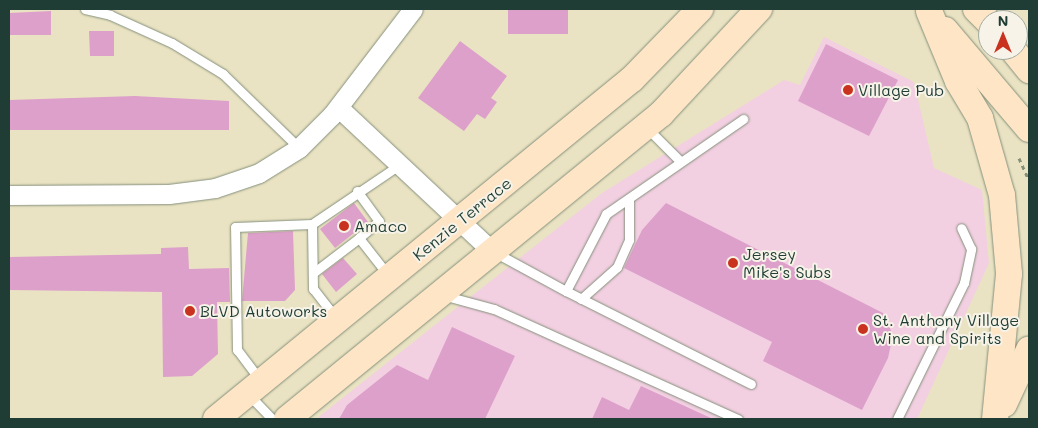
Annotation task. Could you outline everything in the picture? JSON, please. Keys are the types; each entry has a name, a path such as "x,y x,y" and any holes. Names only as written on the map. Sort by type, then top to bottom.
{"main road":[{"name":"Kenzie Terrace","path":"216,419 632,79 700,9"},
{"path":"287,419 646,127 715,60 759,9"},
{"path":"928,10 1029,129"},
{"path":"928,10 958,81 980,118 1002,195 1009,274 996,419"},
{"path":"1021,60 1029,70"},
{"path":"996,419 1029,350"}],"street":[{"path":"9,194 169,194 215,188 259,173 299,148 339,108 413,9"},
{"path":"339,108 493,252"}],"lane":[{"path":"85,9 172,43 223,74 299,148"},
{"path":"566,291 606,214 743,119"},
{"path":"646,127 680,161"},
{"path":"272,419 237,350 235,227 312,224 357,191 399,165"},
{"path":"313,273 379,221 357,191"},
{"path":"581,299 617,267 629,240 629,199"},
{"path":"312,224 313,289 338,320"},
{"path":"897,419 964,283 971,249 960,228"},
{"path":"359,238 390,278"},
{"path":"493,252 581,299 751,384"},
{"path":"441,294 494,309 738,419"}],"shaded area":[{"path":"824,37 914,82 934,168 982,190 989,263 917,419 316,419 602,193 784,80 800,85"}],"building":[{"path":"508,9 568,9 568,34 508,34"},
{"path":"51,11 51,35 9,35 9,13"},
{"path":"89,31 114,31 114,56 90,56"},
{"path":"460,41 507,76 491,98 497,102 485,119 477,114 464,131 418,98"},
{"name":"Village Pub","path":"826,44 898,80 869,136 798,101"},
{"path":"135,96 229,101 229,130 9,130 9,100"},
{"name":"Amaco","path":"354,203 368,222 335,248 320,229"},
{"path":"666,203 883,313 893,335 888,358 862,410 763,361 772,342 624,268 642,230"},
{"name":"BLVD Autoworks","path":"293,231 295,290 285,301 242,301 248,233"},
{"path":"188,247 189,269 229,268 230,302 217,302 218,354 192,376 163,377 162,292 9,290 9,257 161,254 161,248"},
{"name":"Amaco","path":"343,258 357,274 336,292 322,274"},
{"path":"452,327 515,356 485,419 339,419 347,405 397,365 428,380"},
{"path":"641,386 713,419 592,419 602,397 629,410"}],"place":[{"name":"Village Pub","path":"848,90"},
{"name":"Amaco","path":"344,226"},
{"name":"Jersey Mike's Subs","path":"733,263"},
{"name":"BLVD Autoworks","path":"190,311"},
{"name":"St. Anthony Village Wine and Spirits","path":"863,329"}]}
